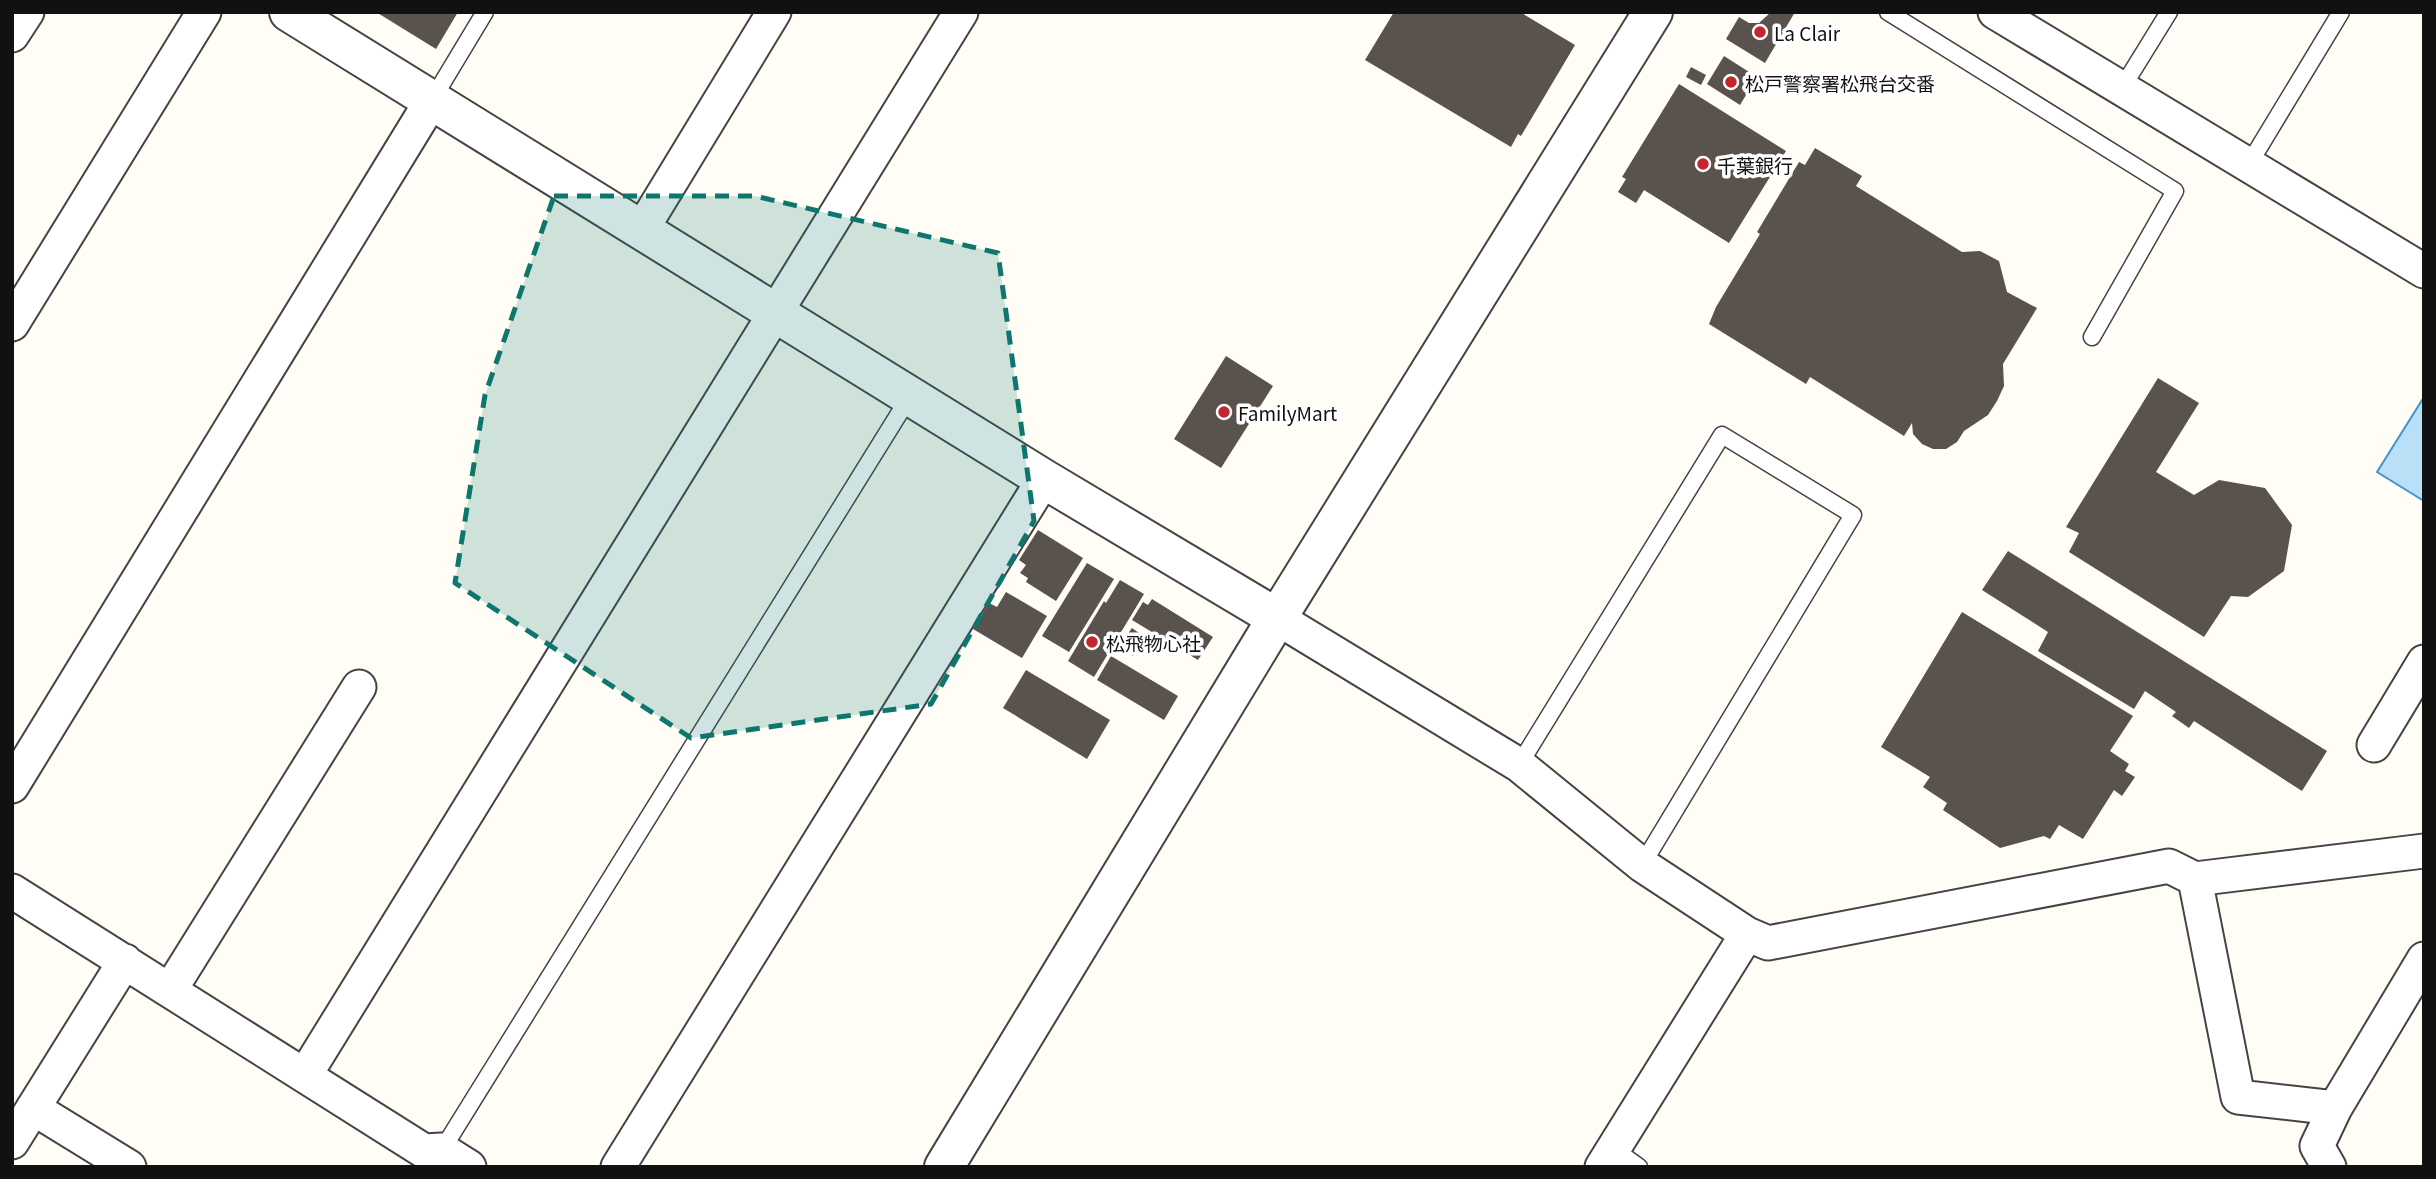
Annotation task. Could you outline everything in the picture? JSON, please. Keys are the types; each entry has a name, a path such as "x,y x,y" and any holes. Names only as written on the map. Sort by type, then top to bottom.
{"street":[{"path":"12,35 27,12"},
{"path":"12,324 204,12"},
{"path":"289,12 910,397 1519,765 1642,865 1747,934 1768,943 2169,866 2195,879 2424,851"},
{"path":"642,229 774,12"},
{"path":"305,1075 961,12"},
{"path":"944,1167 1277,618 1653,12"},
{"path":"1995,12 2424,271"},
{"path":"12,786 432,100"},
{"path":"618,1167 1044,479"},
{"path":"2374,745 2424,663"},
{"path":"170,990 359,687"},
{"path":"2195,879 2238,1097 2335,1108"},
{"path":"12,891 437,1159"},
{"path":"1618,1161 1747,934"},
{"path":"12,1142 125,961"},
{"path":"2329,1167 2317,1146 2335,1108 2422,964"},
{"path":"33,1108 129,1167"}],"lane":[{"path":"432,100 485,12"},
{"path":"1888,12 2175,191 2092,337"},
{"path":"2122,88 2169,12"},
{"path":"2249,164 2341,12"},
{"path":"437,1159 910,397"},
{"path":"1519,765 1722,435 1853,515 1642,865"}],"highlighted area":[{"path":"554,196 755,196 998,253 1034,521 931,704 691,738 455,583 485,395"}],"water":[{"path":"2424,397 2424,501 2377,472"}],"building":[{"path":"376,12 458,12 436,49"},
{"path":"1394,12 1520,12 1575,45 1521,136 1518,134 1511,147 1365,60"},
{"path":"1771,12 1795,12 1765,63 1726,39 1739,17 1749,23 1759,23"},
{"path":"1724,56 1757,77 1740,105 1707,84"},
{"path":"1691,67 1706,75 1701,85 1686,77"},
{"path":"1679,84 1786,151 1729,243 1644,190 1636,203 1618,192 1626,179 1622,177"},
{"path":"1815,148 1862,176 1856,186 1962,252 1980,251 1999,261 2007,292 2037,308 2003,364 2004,386 1988,415 1964,431 1957,442 1946,449 1933,449 1922,444 1913,434 1912,423 1904,436 1810,377 1806,384 1709,324 1716,307 1760,234 1757,232 1799,162 1805,165"},
{"name":"FamilyMart","path":"1226,356 1273,386 1221,468 1174,439"},
{"path":"2158,378 2199,403 2156,472 2194,495 2219,480 2265,488 2292,525 2284,571 2248,597 2231,596 2204,637 2069,552 2079,533 2066,527"},
{"path":"1038,530 1083,558 1056,601 1026,582 1028,578 1020,573 1026,565 1019,560"},
{"path":"2008,551 2327,751 2302,791 2194,721 2189,728 2172,716 2176,712 2145,691 2134,709 2038,651 2048,632 1982,590"},
{"path":"1087,563 1114,579 1069,652 1042,636"},
{"path":"1120,580 1144,594 1094,677 1068,661 1104,601 1106,603"},
{"path":"1006,592 1047,616 1022,658 973,629 989,603 997,607"},
{"path":"1152,599 1213,637 1198,660 1132,620 1143,602 1148,605"},
{"path":"1962,612 2133,716 2110,751 2129,764 2125,771 2135,777 2122,796 2114,790 2083,839 2059,825 2050,839 2044,836 2000,848 1943,810 1947,803 1923,787 1930,777 1881,747"},
{"path":"1132,628 1146,638 1133,656 1119,646"},
{"path":"1111,656 1178,696 1164,720 1097,680"},
{"path":"1026,670 1110,720 1087,759 1003,708"}],"place":[{"name":"La Clair","path":"1760,32"},
{"name":"松戸警察署松飛台交番","path":"1731,82"},
{"name":"千葉銀行","path":"1703,164"},
{"name":"FamilyMart","path":"1224,412"},
{"name":"松飛物心社","path":"1092,642"}]}
